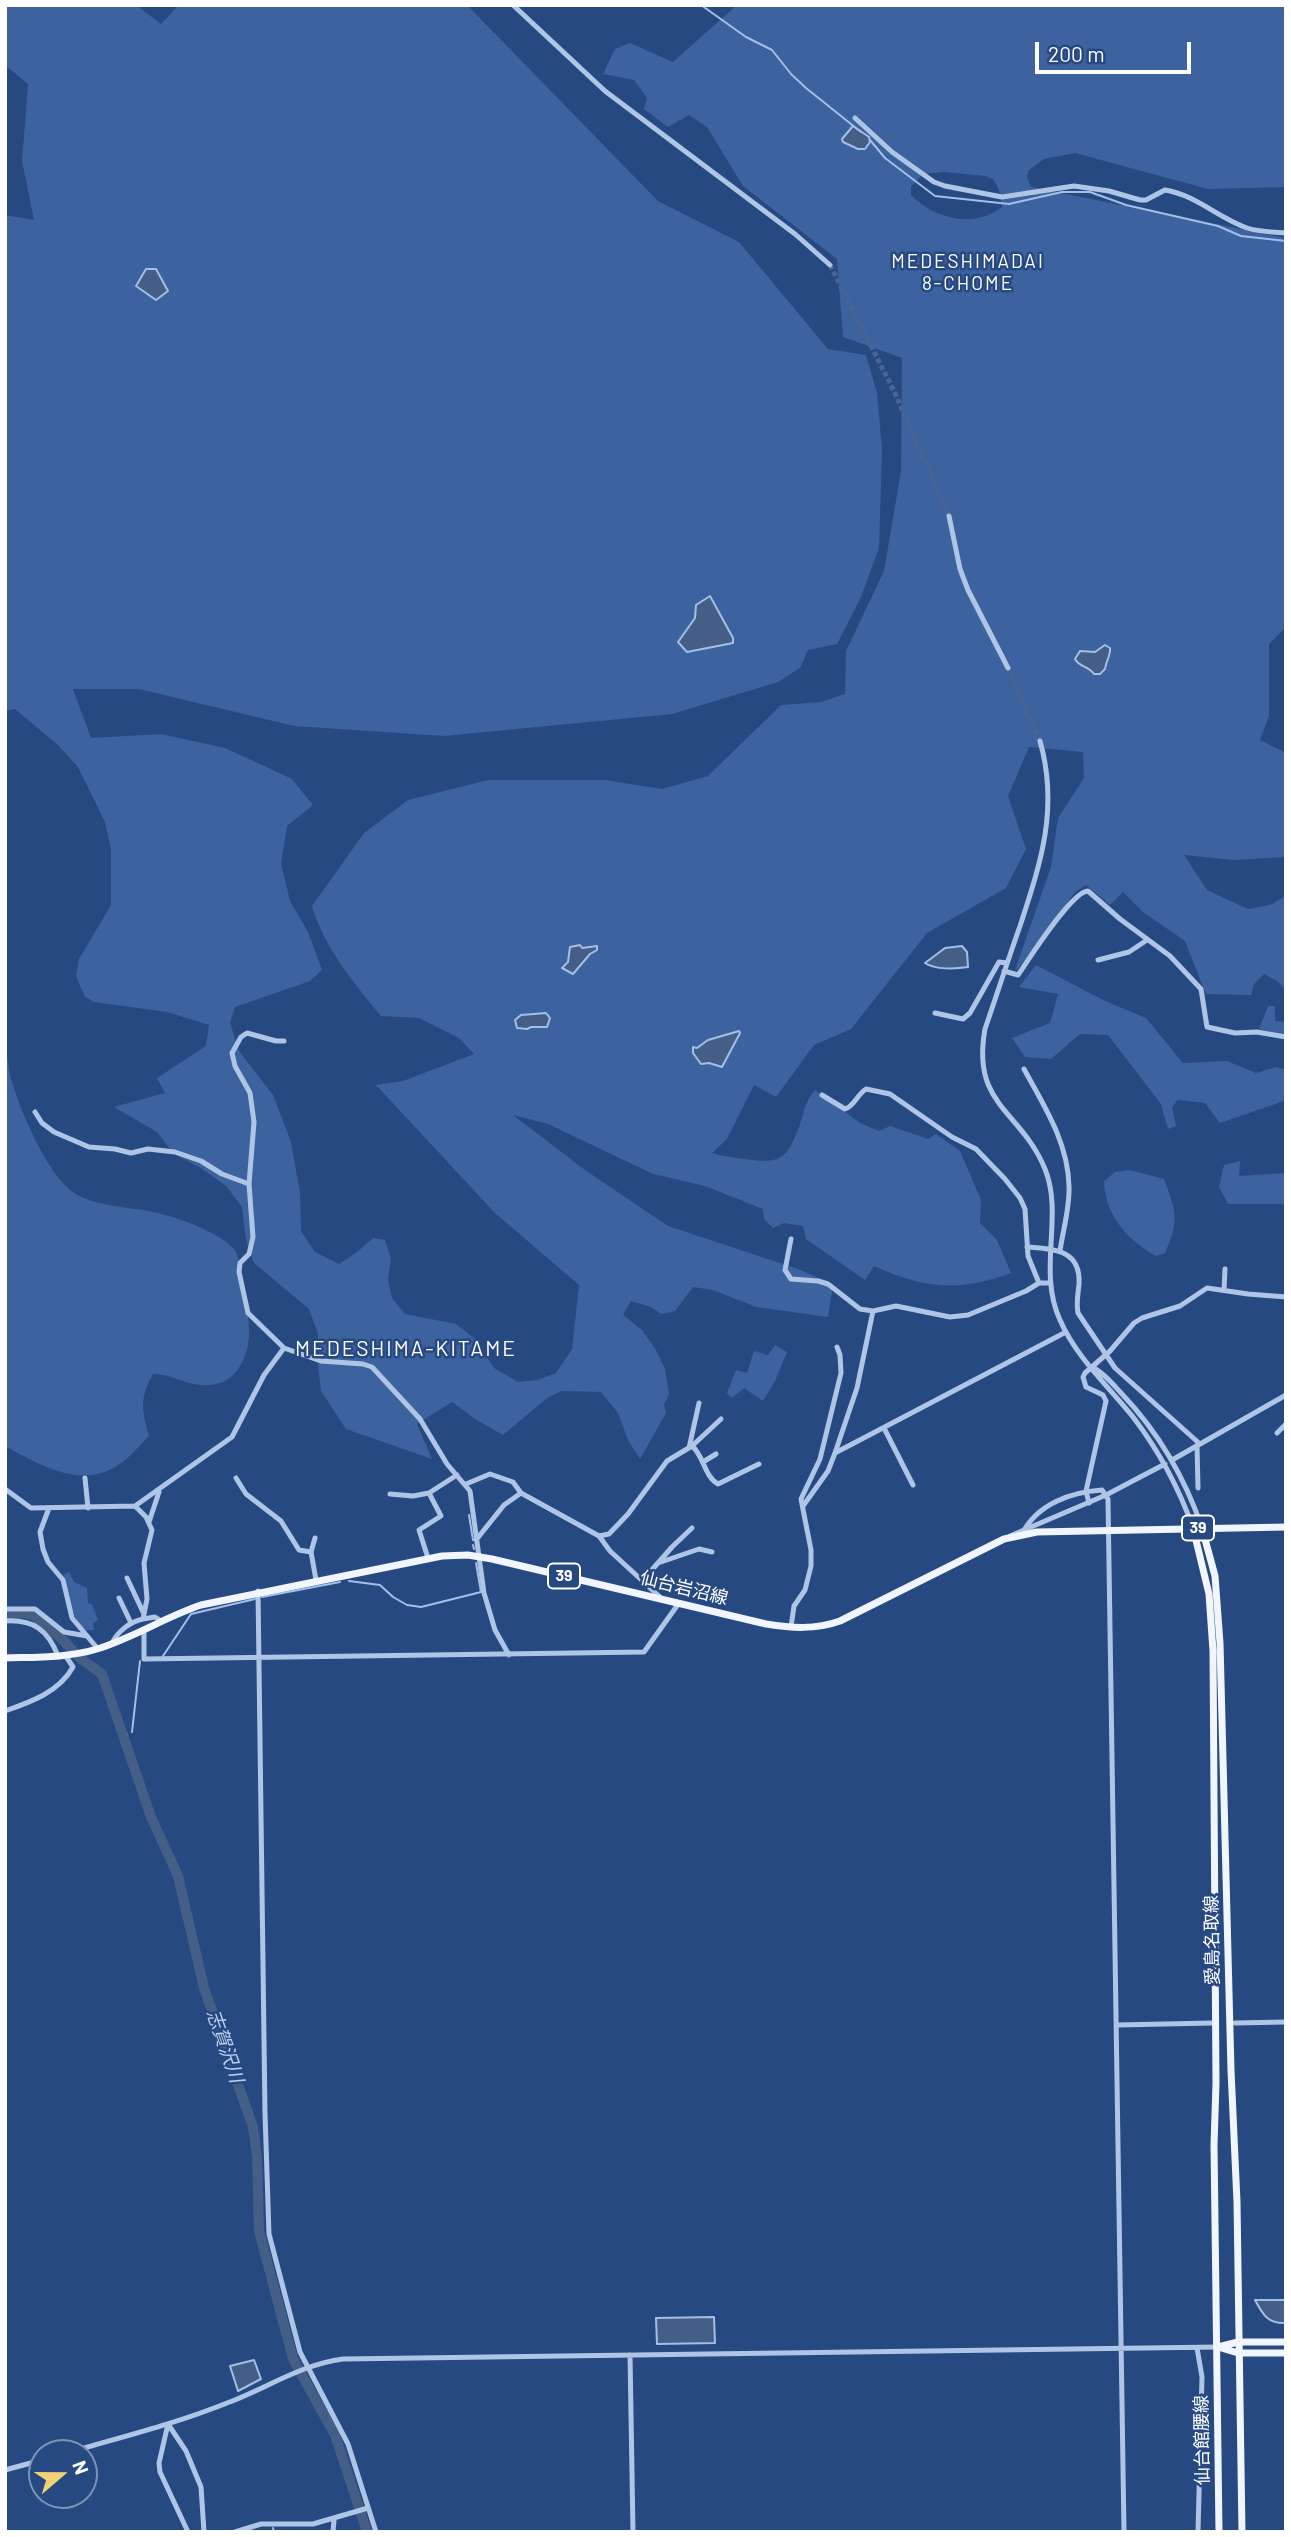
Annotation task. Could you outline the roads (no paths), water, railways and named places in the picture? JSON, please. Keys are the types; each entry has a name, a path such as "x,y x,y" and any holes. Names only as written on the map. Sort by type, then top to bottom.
{"main road":[{"name":"仙台岩沼線","path":"64,1655 112,1644 201,1605 258,1591 428,1558 478,1556 766,1624 791,1627 823,1626 840,1621 1024,1531 1286,1527"},
{"name":"愛島名取線","path":"1193,1528 1213,1625 1214,2157 1218,2347"},
{"name":"愛島名取線","path":"1202,1528 1214,1576 1220,1643 1237,2202 1238,2353"},
{"name":"39","path":"5,1658 64,1655"},
{"path":"1218,2347 1238,2342 1286,2342"},
{"path":"1218,2347 1238,2353 1286,2353"},
{"name":"仙台館腰線","path":"1218,2347 1219,2532"},
{"path":"1238,2353 1242,2532"}],"street":[{"path":"513,5 606,91 795,234 830,265"},
{"path":"855,118 892,152 934,182 945,186 1003,197 1074,186 1109,191 1140,200 1146,200 1165,190 1191,197 1208,209 1243,226 1286,233"},
{"path":"949,516 960,569 968,590 1008,668"},
{"path":"1040,741 1048,777 1049,817 1035,880 985,1029 981,1055 983,1072 991,1092 1044,1167 1051,1196 1049,1283 1056,1310 1066,1332 1134,1419 1165,1464 1180,1493 1193,1528"},
{"path":"1004,971 1018,975 1078,893 1083,891 1093,894 1120,919 1170,957 1201,989 1208,1027 1235,1033 1257,1032 1286,1037"},
{"path":"1098,960 1129,952 1147,940"},
{"path":"936,1013 963,1019 970,1013 999,962 1007,963"},
{"path":"284,1041 247,1033 241,1037 233,1053 235,1066 250,1093 254,1122 250,1184 253,1237 249,1254 240,1263 240,1283 248,1313 284,1348 321,1361 372,1367 420,1419 435,1446 466,1484 473,1497 478,1556 490,1613 495,1630 509,1655"},
{"path":"1024,1069 1059,1137 1067,1165 1069,1188 1060,1251"},
{"path":"822,1094 845,1109 851,1107 858,1095 866,1089 890,1094 952,1137 976,1149 1020,1198 1027,1217 1028,1256 1039,1283"},
{"path":"35,1112 42,1123 54,1132 89,1147 131,1153 148,1149 175,1152 250,1184"},
{"path":"791,1239 786,1275 791,1279 828,1284 860,1310 873,1311 896,1306 950,1317 968,1315 1039,1283 1049,1283"},
{"path":"1027,1247 1060,1251 1076,1265 1079,1283 1078,1313 1115,1368 1198,1445 1198,1488"},
{"path":"1224,1290 1225,1269"},
{"path":"1089,1503 1086,1491 1107,1401 1103,1395 1090,1390 1083,1383 1083,1377 1091,1367 1106,1355 1134,1323 1180,1306 1207,1288 1286,1297"},
{"path":"803,1506 828,1471 835,1452 857,1388 873,1311"},
{"path":"835,1452 1066,1332"},
{"path":"791,1627 794,1606 805,1590 811,1566 801,1499 820,1460 841,1373 837,1347"},
{"path":"5,1489 31,1508 135,1506 232,1437 264,1375 284,1348"},
{"path":"1091,1367 1102,1373 1133,1405 1172,1461 1202,1528"},
{"path":"1172,1461 1286,1395"},
{"path":"690,1447 699,1403"},
{"path":"599,1536 609,1534 628,1514 667,1461 690,1447 721,1419"},
{"path":"1277,1433 1286,1424"},
{"path":"884,1427 912,1485"},
{"path":"690,1447 695,1448 711,1479 718,1484 759,1464"},
{"path":"704,1462 716,1454"},
{"path":"1024,1531 1106,1495 1165,1464"},
{"path":"466,1484 492,1474 513,1482 521,1493 599,1536 610,1551 660,1598"},
{"path":"390,1494 413,1496 429,1493 457,1475"},
{"path":"85,1478 88,1508"},
{"path":"236,1478 246,1494 281,1521 299,1550 311,1552"},
{"path":"149,1522 161,1489"},
{"path":"1024,1531 1030,1519 1061,1497 1102,1490 1106,1495 1110,1529 1124,2532"},
{"path":"428,1558 419,1530 442,1516 429,1493"},
{"path":"476,1540 504,1505 521,1493"},
{"path":"135,1506 149,1522 152,1530 144,1563 147,1600 142,1619"},
{"path":"49,1508 40,1532 43,1549 48,1562 63,1580 72,1618 97,1649"},
{"path":"643,1580 692,1528"},
{"path":"315,1538 311,1552 316,1580"},
{"path":"661,1562 699,1549 712,1552"},
{"path":"127,1578 143,1612"},
{"path":"258,1591 269,2234 300,2352 343,2432 376,2532"},
{"path":"119,1598 131,1623"},
{"path":"144,1630 144,1659 644,1652 679,1603"},
{"path":"5,1609 35,1609 64,1632 87,1636"},
{"path":"112,1644 116,1636 131,1623 155,1617 161,1621"},
{"path":"5,1621 22,1620 32,1624 48,1637 73,1667 48,1693 5,1711"},
{"path":"1235,2023 1286,2022"},
{"path":"1117,2025 1212,2023"},
{"path":"98,2444 229,2403 307,2369 343,2359 1218,2347"},
{"path":"1197,2348 1202,2377 1198,2532"},
{"path":"630,2355 633,2532"},
{"path":"168,2424 159,2463 160,2472 188,2532"},
{"path":"168,2424 190,2459 201,2487 204,2532"},
{"path":"5,2470 28,2464"},
{"path":"235,2532 261,2524 294,2525 334,2520 368,2508"},
{"path":"333,2532 334,2520"}],"waterway":[{"path":"701,5 746,37 772,50 806,88 861,132"},
{"path":"870,140 885,158 935,196 1009,204 1062,192 1090,192 1126,205 1218,226 1241,236 1286,241"},
{"path":"469,1515 473,1540"},
{"path":"473,1545 474,1549"},
{"path":"349,1581 380,1585 407,1605 421,1607 481,1592 476,1563"},
{"path":"262,1597 340,1582"},
{"path":"163,1656 191,1614 255,1599"},
{"name":"志賀沢川","path":"5,1614 33,1615 80,1658 102,1674 151,1817 178,1876 204,1988 253,2127 257,2156 259,2231 293,2359 335,2435 367,2532"},
{"path":"132,1732 140,1661"},
{"name":"志賀沢川","path":"123,1735 127,1734"},
{"path":"273,2528 274,2532"}],"tunnel":[{"path":"830,265 894,391 949,516"},
{"path":"1008,668 1040,741"}],"district":[{"name":"MEDESHIMADAI 8-CHOME","path":"968,273"},
{"name":"MEDESHIMA-KITAME","path":"406,1349"}]}
